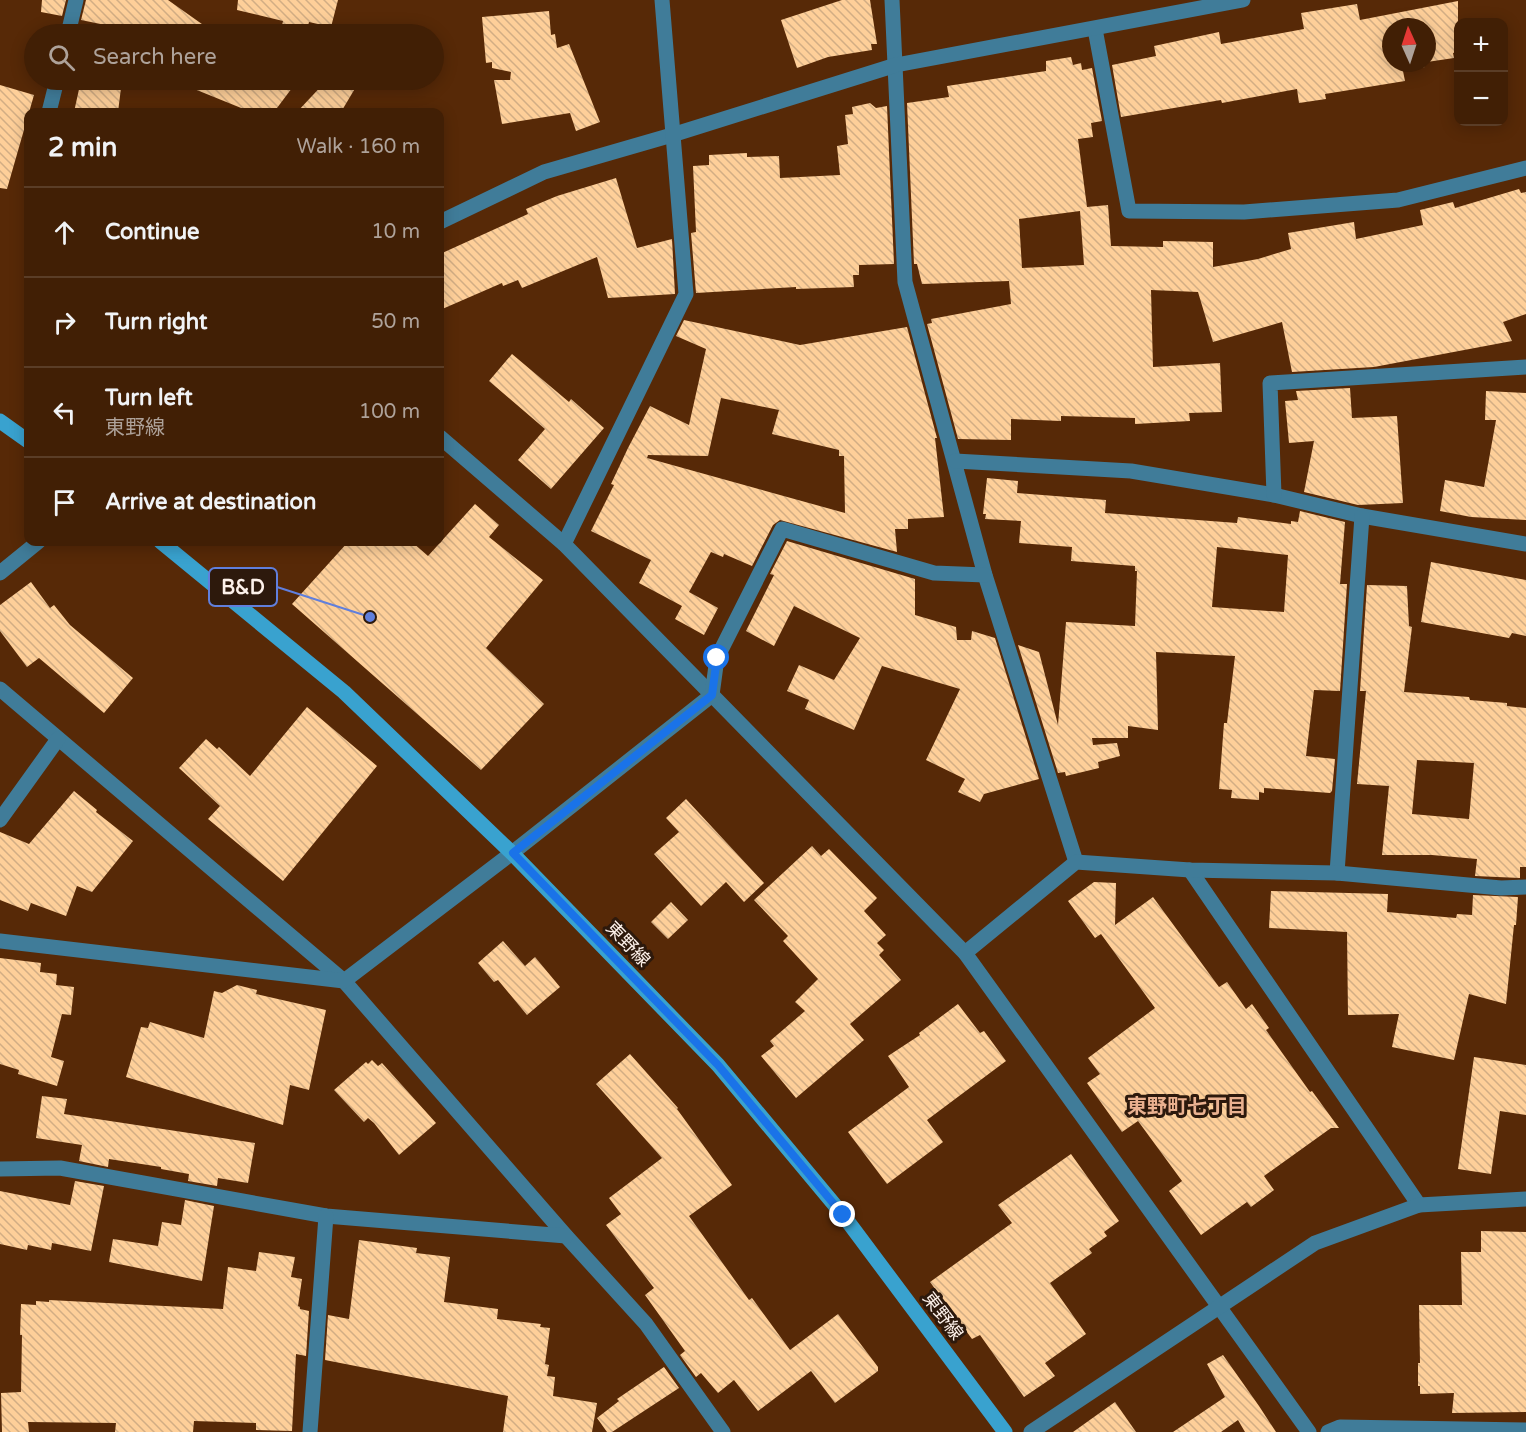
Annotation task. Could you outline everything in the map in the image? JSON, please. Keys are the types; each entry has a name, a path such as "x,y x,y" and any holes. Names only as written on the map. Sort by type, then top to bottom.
{"street":[{"path":"70,24 76,0"},
{"path":"564,544 686,294 662,0"},
{"path":"892,0 905,282 985,575 1076,862"},
{"path":"444,220 544,172 672,135 896,65 1240,0"},
{"path":"1095,29 1129,211 1244,212 1398,200 1526,168"},
{"path":"51,108 55,90"},
{"path":"1274,495 1270,383 1526,367"},
{"path":"0,421 24,438"},
{"path":"444,440 564,544 965,953 1309,1432"},
{"path":"955,461 1131,471 1274,495 1362,516 1526,544"},
{"path":"1337,873 1362,516"},
{"path":"0,941 344,981 513,853 712,695 717,658 782,529 934,573 985,575"},
{"path":"0,573 33,546"},
{"name":"東野線","path":"166,546 344,692 513,853 718,1065 843,1215 1005,1432"},
{"path":"0,689 344,981 566,1236 646,1324 723,1432"},
{"path":"0,820 58,739"},
{"path":"965,953 1076,862 1190,870 1337,873 1501,888 1526,887"},
{"path":"1190,870 1419,1205"},
{"path":"0,1169 60,1168 326,1216 566,1236"},
{"path":"1032,1432 1315,1243 1419,1205 1526,1199"},
{"path":"310,1432 326,1216"},
{"path":"1328,1432 1340,1427 1526,1430"}],"building":[{"path":"42,0 66,0 62,16 41,12"},
{"path":"86,0 168,0 202,24 100,24 81,20"},
{"path":"238,0 338,0 332,24 309,22 308,24 282,24 283,21 237,10"},
{"path":"842,0 870,0 877,44 871,44 872,50 828,57 797,68 781,20"},
{"path":"1458,1 1458,18 1454,18 1454,58 1436,61 1436,18 1382,18 1382,72 1403,72 1405,81 1325,94 1326,99 1299,103 1297,89 1222,103 1221,100 1121,117 1112,65 1156,56 1154,46 1219,32 1221,44 1304,29 1301,13 1357,4 1360,20"},
{"path":"549,11 551,35 555,34 557,48 569,44 600,122 576,131 570,113 502,124 494,80 510,80 511,72 492,68 492,62 486,63 482,17"},
{"path":"1071,57 1073,65 1081,63 1082,70 1092,68 1102,121 1091,123 1093,137 1078,139 1087,207 1108,205 1111,246 1163,247 1163,241 1213,242 1213,267 1258,259 1291,249 1288,233 1354,222 1356,239 1423,225 1420,210 1453,202 1455,208 1519,189 1521,193 1526,192 1526,314 1503,322 1512,341 1374,367 1292,372 1282,322 1213,342 1198,292 1151,290 1153,367 1220,363 1222,412 1189,413 1190,421 1135,424 1135,418 1061,416 1061,421 1011,419 1011,440 958,439 927,324 932,323 931,319 1011,304 1009,281 922,284 917,264 914,264 907,103 949,97 947,86 1046,71 1046,61","holes":["1080,211 1084,265 1022,268 1019,219"]},
{"path":"0,85 34,95 30,108 24,108 24,130 7,189 0,188"},
{"path":"79,90 121,90 118,108 75,108"},
{"path":"197,90 290,90 277,108 241,108"},
{"path":"318,90 354,90 343,108 301,108"},
{"path":"870,103 876,108 887,106 894,264 859,265 859,275 853,275 854,287 796,289 796,287 696,293 691,233 696,232 693,166 709,165 709,155 747,153 747,157 779,156 780,178 840,175 837,146 848,144 845,115 853,114 852,107"},
{"path":"616,178 637,248 672,239 675,294 608,298 597,257 522,288 518,280 503,286 502,283 444,308 444,252 528,214 526,209 557,196"},
{"path":"684,320 800,345 907,327 937,438 935,438 944,517 908,519 908,529 895,529 897,552 780,520 773,525 752,566 724,554 723,557 711,552 689,592 718,608 704,635 675,619 682,606 639,583 651,560 591,531 614,485 611,484 650,406 689,425 706,349 676,336","holes":["721,398 779,410 772,434 839,450 839,456 844,456 845,513 647,458 648,455 708,456"]},
{"path":"512,354 569,402 571,399 604,428 551,489 518,460 545,429 489,381"},
{"path":"1350,388 1352,418 1397,416 1403,503 1358,505 1304,492 1314,441 1289,443 1285,401 1298,400 1296,391"},
{"path":"1486,391 1526,393 1526,520 1471,517 1440,511 1445,480 1484,487 1496,420 1485,420"},
{"path":"987,478 1018,481 1017,493 1106,500 1105,513 1237,523 1238,517 1291,524 1291,521 1298,522 1300,511 1345,522 1340,584 1347,584 1340,691 1314,690 1306,756 1335,759 1332,791 1330,793 1264,788 1264,793 1259,792 1259,800 1231,798 1232,790 1219,789 1224,723 1227,723 1235,656 1156,652 1158,730 1128,726 1128,738 1092,738 1093,745 1117,743 1120,756 1098,762 1099,768 1066,776 1065,772 1058,773 1018,645 1039,652 1058,725 1066,622 1135,626 1137,571 1135,571 1135,566 1071,561 1072,547 1019,543 1021,521 985,519 986,514 983,514","holes":["1217,547 1288,555 1284,612 1212,607"]},
{"path":"475,504 499,525 489,537 543,580 486,648 544,704 481,770 292,604 344,546 417,546 428,556 437,546 444,546 444,538"},
{"path":"787,541 915,579 915,615 956,627 957,640 971,640 972,631 995,638 1039,779 984,794 980,802 958,792 965,779 926,760 960,689 882,666 854,730 805,709 809,700 787,691 799,665 834,680 860,638 794,606 774,646 746,631 774,575 770,574"},
{"path":"1431,562 1526,580 1526,636 1512,633 1509,638 1421,622"},
{"path":"31,582 50,608 54,605 70,625 133,678 104,713 39,658 27,667 0,631 0,605"},
{"path":"1367,585 1407,586 1409,626 1412,627 1404,692 1469,697 1470,700 1507,703 1507,706 1526,708 1526,867 1520,867 1520,878 1475,876 1477,859 1432,855 1382,855 1389,786 1357,784 1366,691 1360,691","holes":["1417,760 1474,763 1469,819 1412,814"]},
{"path":"307,707 377,766 283,881 208,819 220,806 179,768 206,739 217,749 219,747 250,776"},
{"path":"74,791 133,841 92,892 77,886 66,916 31,903 28,911 0,900 0,832 29,844"},
{"path":"686,799 764,883 744,902 726,882 701,906 654,854 679,832 666,818"},
{"path":"812,846 821,856 829,849 877,898 864,911 886,935 877,943 884,950 879,955 901,980 850,1024 864,1040 796,1098 761,1056 774,1046 770,1041 805,1011 795,1002 818,979 783,941 788,936 754,900"},
{"path":"1094,882 1116,883 1115,925 1153,897 1219,987 1227,982 1246,1009 1252,1004 1269,1028 1266,1030 1339,1128 1331,1128 1264,1176 1274,1190 1251,1207 1247,1202 1201,1235 1169,1191 1182,1181 1138,1121 1122,1132 1087,1083 1100,1074 1088,1058 1155,1008 1101,934 1095,938 1068,901"},
{"path":"1271,891 1388,894 1387,912 1456,918 1457,914 1472,915 1473,895 1518,897 1506,1004 1469,994 1454,1060 1392,1047 1399,1014 1348,1015 1347,932 1269,928"},
{"path":"671,902 688,920 668,939 651,922"},
{"path":"503,941 525,966 535,957 560,987 527,1015 498,980 494,982 478,963"},
{"path":"0,958 41,963 40,972 57,974 56,985 74,987 71,1015 62,1014 51,1057 64,1061 57,1086 18,1074 19,1070 0,1064"},
{"path":"237,985 257,990 256,994 326,1010 309,1090 290,1085 283,1125 126,1077 141,1027 148,1028 150,1022 204,1038 214,991 222,993"},
{"path":"958,1004 980,1033 984,1031 1006,1061 927,1120 943,1142 887,1184 848,1132 909,1087 888,1056 920,1035 919,1033"},
{"path":"630,1054 678,1108 732,1185 689,1216 749,1300 752,1298 790,1350 838,1314 878,1367 878,1371 835,1403 811,1371 758,1411 734,1380 718,1393 701,1373 696,1377 680,1355 685,1351 645,1295 654,1288 606,1225 621,1214 609,1198 662,1158 596,1084"},
{"path":"1474,1057 1526,1065 1526,1115 1500,1111 1491,1174 1458,1169"},
{"path":"372,1060 378,1066 382,1063 436,1123 399,1155 374,1123 368,1118 364,1122 334,1090 366,1062 368,1064"},
{"path":"42,1096 67,1099 64,1114 255,1143 248,1183 218,1178 217,1186 188,1181 189,1174 161,1169 161,1167 109,1159 108,1167 79,1161 82,1145 36,1138"},
{"path":"1071,1154 1119,1221 1104,1232 1107,1236 1089,1249 1092,1253 1050,1283 1086,1334 1045,1363 1055,1376 1024,1397 980,1335 972,1339 930,1282 1012,1223 998,1205"},
{"path":"75,1181 104,1186 91,1251 52,1243 51,1250 28,1245 27,1250 0,1244 0,1191 70,1205"},
{"path":"185,1200 214,1206 202,1281 109,1262 113,1239 158,1246 162,1222 181,1225"},
{"path":"1481,1231 1526,1232 1526,1412 1452,1413 1454,1393 1420,1394 1420,1386 1418,1386 1419,1305 1462,1305 1461,1252 1481,1252"},
{"path":"359,1240 417,1248 416,1253 450,1257 444,1302 498,1309 497,1319 541,1324 540,1327 550,1328 545,1364 549,1365 547,1376 555,1377 553,1396 597,1403 592,1432 503,1432 508,1396 325,1360 328,1315 349,1319"},
{"path":"259,1252 295,1257 291,1277 302,1279 298,1306 300,1309 309,1311 306,1356 296,1354 292,1431 256,1430 256,1423 194,1421 193,1432 115,1432 116,1423 28,1422 29,1432 2,1432 1,1393 21,1392 21,1304 36,1305 36,1301 49,1302 49,1300 223,1309 228,1267 256,1271"},
{"path":"1223,1355 1276,1432 1245,1432 1238,1420 1221,1432 1173,1432 1225,1397 1207,1364"},
{"path":"664,1367 679,1388 612,1432 607,1432 597,1418 619,1401 617,1399"},
{"path":"1115,1402 1136,1432 1073,1432"}],"place":[{"name":"B&D","path":"370,617"}],"district":[{"name":"東野町七丁目","path":"1187,1106"}],"route":[{"path":"717,658 712,695 513,853 718,1065 843,1215"}]}
